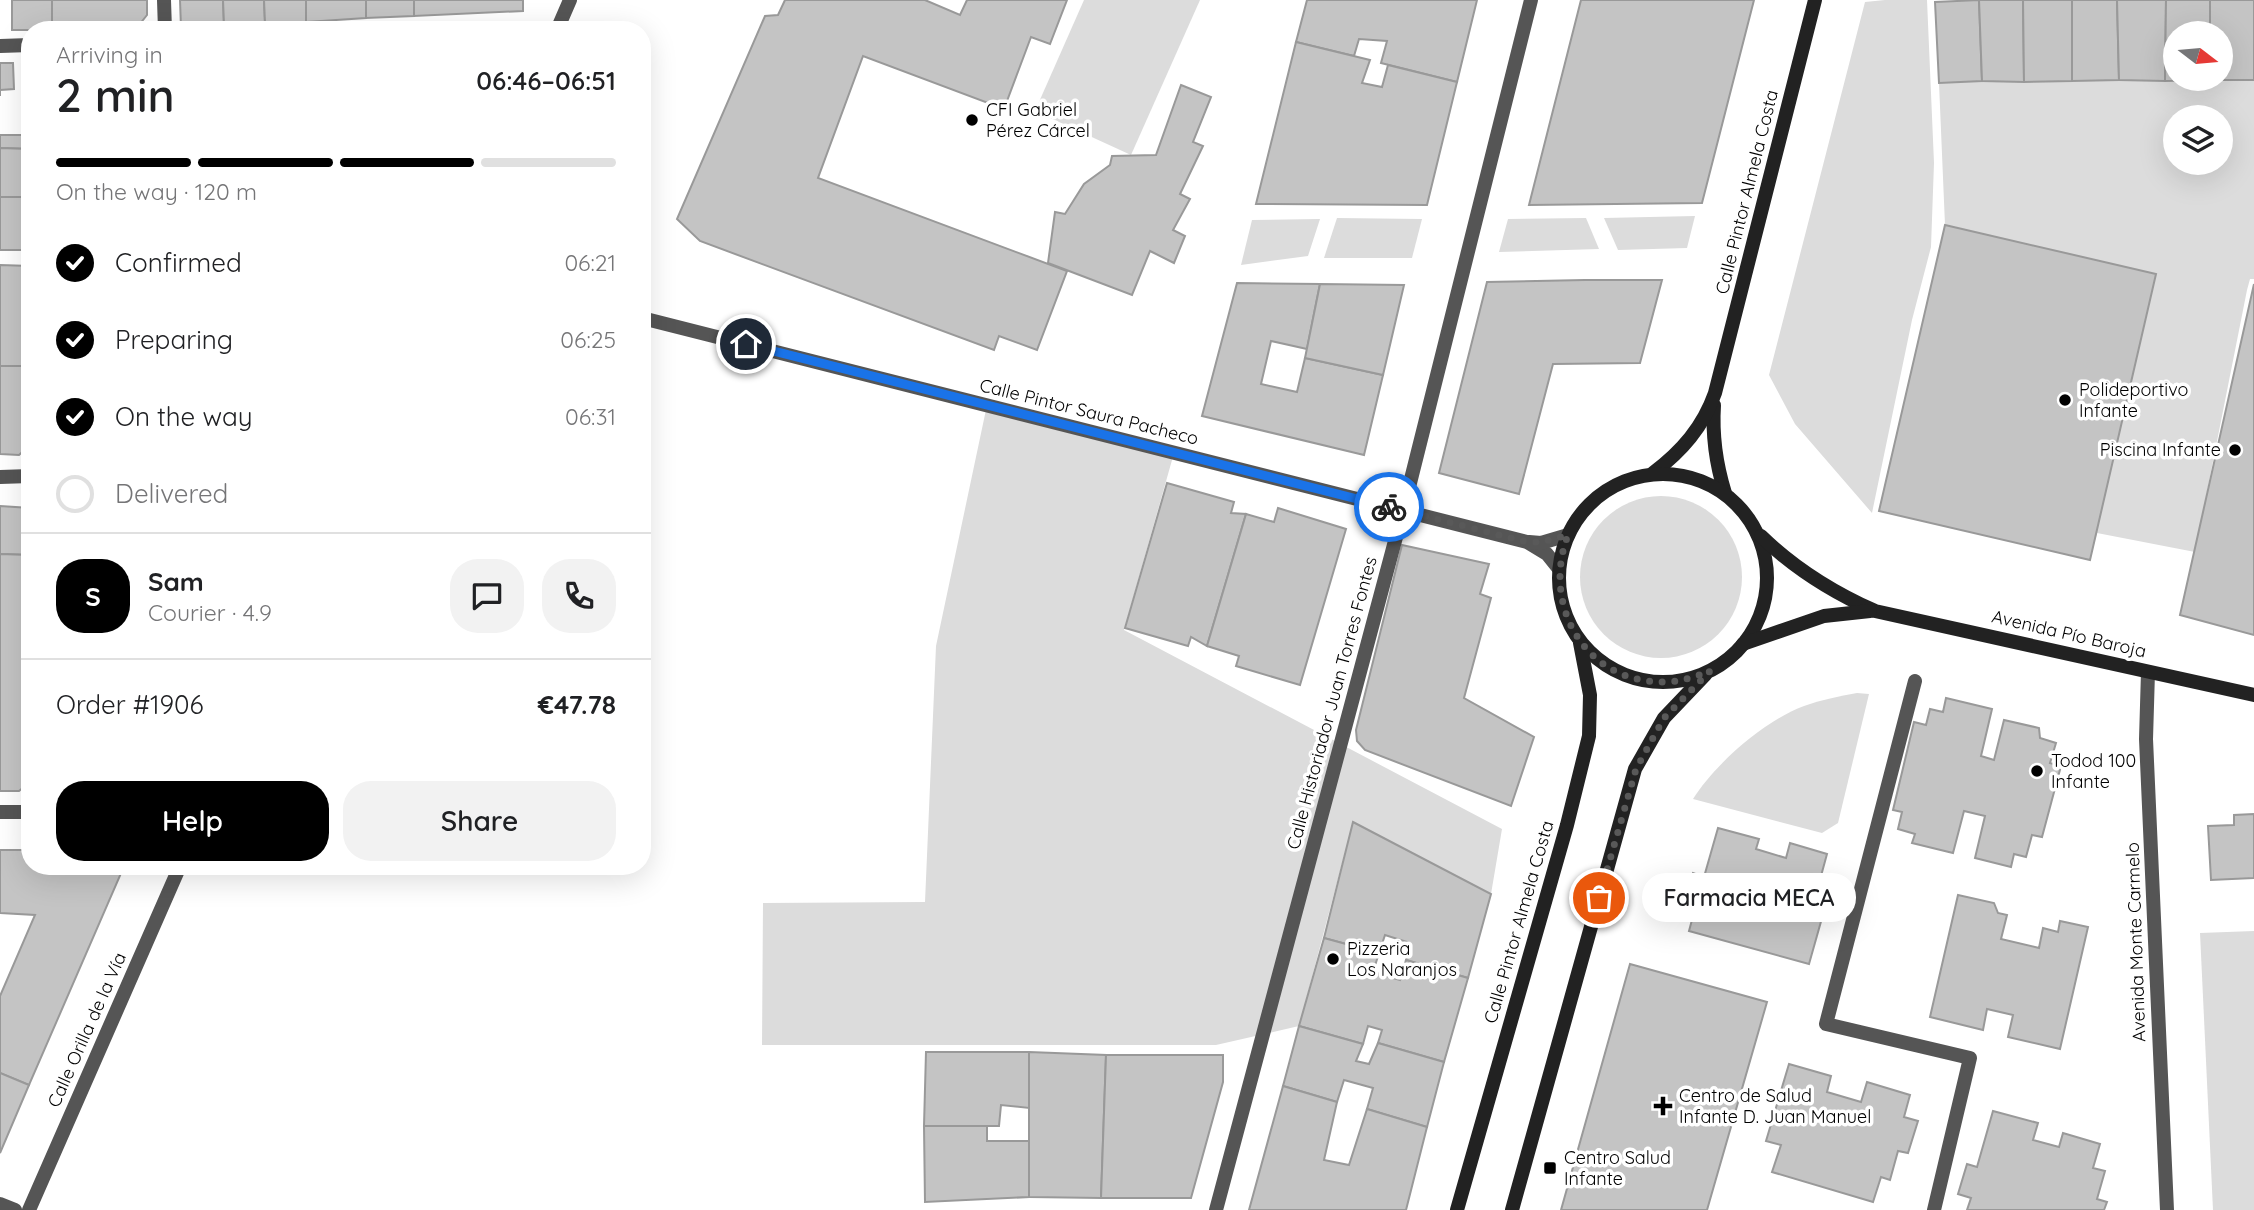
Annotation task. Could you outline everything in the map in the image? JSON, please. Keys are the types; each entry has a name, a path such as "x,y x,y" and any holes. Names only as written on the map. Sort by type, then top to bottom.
{"main road":[{"name":"Calle Pintor Almela Costa","path":"1652,474 1673,458 1693,435 1716,393 1815,0"},
{"name":"Calle Pintor Almela Costa","path":"1716,393 1713,423 1715,454 1725,493"},
{"path":"1512,1210 1636,769 1664,718 1710,671 1743,644 1760,615 1767,582 1763,549 1757,533 1743,511 1725,493 1712,485 1683,475 1652,474 1614,485 1583,511 1568,535 1559,569 1560,596 1567,620 1580,642 1603,664 1633,678 1680,681 1710,671"},
{"name":"Avenida Pío Baroja","path":"1757,533 1811,577 1845,598 1875,611 2254,695"},
{"name":"Avenida Pío Baroja","path":"1743,644 1824,616 1875,611"},
{"name":"Calle Pintor Almela Costa","path":"1457,1210 1567,825 1589,736 1590,695 1580,642"}],"street":[{"path":"164,0 165,21"},
{"path":"561,21 570,0"},
{"name":"Calle Historiador Juan Torres Fontes","path":"1216,1210 1403,511 1531,0"},
{"path":"0,46 21,45"},
{"name":"Calle Pintor Saura Pacheco","path":"651,320 1527,542 1541,542 1568,535"},
{"path":"0,477 21,476"},
{"name":"Calle Pintor Saura Pacheco","path":"1527,542 1547,554 1559,569"},
{"name":"Avenida Monte Carmelo","path":"2148,671 2146,739 2166,1210"},
{"path":"1915,681 1826,1024 1970,1058 1934,1210"},
{"path":"0,812 21,812"},
{"name":"Calle Orilla de la Vía","path":"29,1210 176,875"},
{"path":"0,1204 15,1210"}],"shaded area":[{"path":"1084,0 1200,0 1131,155 1035,111"},
{"path":"1927,0 1934,163 1931,247 1912,320 1872,513 1795,424 1769,375 1865,2"},
{"name":"Polideportivo Infante","path":"2163,80 2163,91 2233,91 2233,80 2254,80 2254,279 2250,279 2247,290 2195,552 2097,533 2090,560 1879,511 1945,225 1939,83"},
{"path":"1695,216 1687,248 1618,250 1604,218"},
{"path":"1337,218 1422,219 1412,258 1324,258"},
{"path":"1586,218 1599,249 1499,252 1508,219"},
{"path":"1320,219 1308,256 1241,265 1252,220"},
{"path":"987,405 1174,453 1124,630 1502,829 1491,894 1353,822 1299,1026 1216,1045 762,1045 763,903 925,902 936,646"},
{"path":"1661,496 1692,502 1718,520 1736,546 1742,577 1736,608 1718,634 1692,652 1661,658 1630,652 1604,634 1586,608 1580,577 1586,546 1604,520 1630,502"},
{"path":"1857,693 1869,694 1838,823 1822,833 1693,799 1727,758 1773,722 1804,706"},
{"path":"2254,931 2254,1210 2213,1210 2200,933"}],"building":[{"path":"12,0 52,0 52,21 21,21 21,30 12,30"},
{"path":"52,0 147,0 147,15 142,21 52,21"},
{"path":"180,0 223,0 224,21 181,21"},
{"path":"223,0 264,0 265,21 224,21"},
{"path":"264,0 306,0 306,21 265,21"},
{"path":"306,0 366,0 366,18 306,21"},
{"path":"366,0 414,0 414,16 366,18"},
{"path":"414,0 523,0 523,11 414,16"},
{"path":"785,0 925,0 960,15 967,0 1067,0 1050,44 1031,37 1004,109 863,56 818,178 1067,271 1037,350 999,336 994,350 700,241 677,219 765,16 778,15"},
{"path":"1307,0 1477,0 1457,82 1381,63 1387,41 1359,39 1354,56 1296,42"},
{"path":"1581,0 1754,0 1702,203 1529,205"},
{"path":"1979,0 1982,81 1939,83 1935,2"},
{"path":"1979,0 2023,0 2024,82 1982,81"},
{"path":"2023,0 2072,0 2072,81 2024,82"},
{"path":"2072,0 2117,0 2119,80 2072,81"},
{"path":"2117,0 2166,0 2166,21 2163,21 2163,81 2119,80"},
{"path":"2166,0 2210,0 2210,21 2166,21"},
{"path":"2210,0 2254,0 2254,80 2233,80 2233,21 2210,21"},
{"path":"1296,42 1370,60 1362,83 1382,87 1388,65 1457,82 1427,205 1256,204"},
{"path":"0,63 13,63 14,89 0,90"},
{"path":"1181,85 1211,97 1193,142 1203,146 1180,194 1190,199 1173,230 1185,236 1174,263 1150,251 1132,295 1048,263 1055,212 1065,214 1084,184 1110,165 1112,156 1156,155"},
{"path":"0,135 21,135 21,149 0,148"},
{"path":"0,148 21,149 21,197 0,197"},
{"path":"0,197 21,197 21,250 0,250"},
{"path":"1945,225 2156,274 2090,560 1879,511"},
{"path":"0,265 21,266 21,366 0,366"},
{"path":"1662,280 1640,363 1553,364 1519,494 1439,473 1487,282"},
{"path":"1237,283 1320,284 1307,349 1271,341 1261,384 1297,392 1305,358 1383,375 1364,455 1202,416"},
{"path":"1320,284 1404,285 1383,375 1305,358"},
{"name":"Piscina Infante","path":"2254,284 2254,635 2180,615"},
{"path":"0,366 21,366 21,453 0,454"},
{"path":"1167,483 1234,502 1231,513 1246,514 1207,646 1191,637 1188,646 1125,628"},
{"path":"0,506 21,507 21,555 0,554"},
{"path":"1278,508 1346,529 1300,685 1236,666 1239,656 1207,646 1246,514 1274,522"},
{"path":"1402,545 1489,564 1480,594 1491,598 1464,698 1534,737 1511,806 1365,750 1357,741 1356,730"},
{"path":"0,554 21,555 21,789 0,791"},
{"path":"1946,698 1992,709 1981,756 1994,760 2004,720 2039,728 2040,738 2056,743 2050,763 2061,766 2042,837 2032,835 2026,857 2014,854 2011,867 1975,858 1985,816 1964,811 1953,853 1912,843 1915,834 1898,829 1902,812 1893,810 1914,722 1926,725 1930,709 1943,712"},
{"path":"2254,814 2254,878 2211,880 2208,826 2234,825 2234,815"},
{"path":"1353,822 1491,894 1468,978 1406,960 1410,943 1385,935 1379,953 1324,938"},
{"path":"1718,828 1759,839 1756,849 1786,858 1790,843 1827,854 1821,876 1833,879 1809,964 1689,931 1696,905 1685,902 1693,873 1704,877"},
{"path":"0,850 21,850 21,875 120,875 29,1085 0,1073 0,996 35,915 0,913"},
{"path":"1958,895 1994,903 1998,913 2007,915 2001,939 2039,948 2043,928 2058,932 2060,921 2088,927 2060,1049 2008,1037 2013,1015 1987,1009 1983,1030 1930,1017"},
{"path":"1324,938 1379,953 1373,972 1400,980 1406,960 1468,978 1444,1062 1378,1043 1382,1030 1368,1026 1363,1044 1299,1026"},
{"name":"Centro de Salud Infante D. Juan Manuel","path":"1630,964 1767,1002 1707,1210 1561,1210"},
{"path":"1299,1026 1363,1044 1356,1061 1369,1064 1378,1043 1444,1062 1427,1127 1367,1109 1373,1088 1344,1080 1337,1102 1283,1086"},
{"path":"926,1052 1029,1052 1029,1108 1001,1105 999,1126 924,1126"},
{"path":"1029,1052 1106,1055 1101,1198 1029,1197"},
{"path":"1106,1055 1223,1055 1223,1082 1191,1198 1101,1198"},
{"path":"1789,1064 1831,1076 1827,1092 1861,1102 1867,1082 1910,1095 1904,1117 1918,1121 1908,1153 1898,1151 1890,1180 1881,1177 1873,1202 1772,1172 1781,1145 1766,1141"},
{"path":"0,1073 29,1085 0,1153"},
{"path":"1283,1086 1337,1102 1324,1160 1349,1165 1367,1109 1427,1127 1406,1210 1249,1210"},
{"path":"1993,1111 2038,1123 2033,1140 2059,1147 2063,1133 2100,1144 2093,1168 2105,1171 2097,1199 2107,1202 2104,1210 1967,1210 1971,1198 1958,1194 1967,1164 1977,1167"},
{"path":"924,1126 987,1126 987,1141 1029,1141 1029,1197 925,1202"}],"way so far":[{"path":"1389,507 1527,542 1551,541 1568,535 1559,569 1560,596 1567,620 1580,642 1591,653 1618,672 1648,681 1680,681 1710,671 1664,718 1646,748 1636,769 1599,898"}],"place":[{"name":"CFI Gabriel Pérez Cárcel","path":"972,120"},
{"name":"Polideportivo Infante","path":"2065,400"},
{"name":"Piscina Infante","path":"2235,450"},
{"name":"Todod 100 Infante","path":"2037,771"},
{"name":"Farmacia MECA","path":"1599,898"},
{"name":"Pizzeria Los Naranjos","path":"1333,959"},
{"name":"Centro de Salud Infante D. Juan Manuel","path":"1663,1106"},
{"name":"Centro Salud Infante","path":"1550,1168"}],"route":[{"path":"746,344 1389,507"}]}
